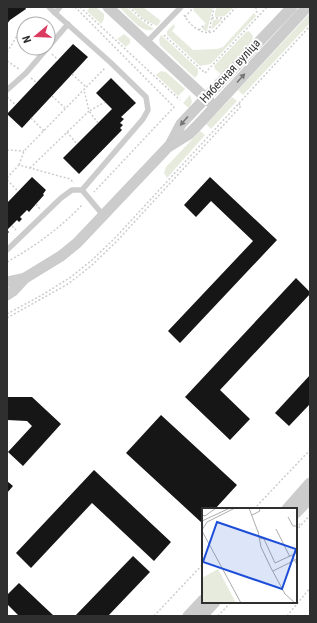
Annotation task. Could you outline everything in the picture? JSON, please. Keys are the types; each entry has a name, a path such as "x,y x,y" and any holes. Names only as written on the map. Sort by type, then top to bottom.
{"street":[{"path":"108,7 215,107"},
{"name":"Нябесная вуліца","path":"7,295 25,278 72,248 86,235 168,147 181,124 292,7"},
{"name":"Нябесная вуліца","path":"168,147 189,134 307,7"},
{"name":"Нябесная вуліца","path":"8,279 25,278"},
{"path":"290,508 302,504 310,483"},
{"path":"188,616 202,601"},
{"path":"202,616 214,603"}],"lane":[{"path":"49,7 146,97 148,110 143,119 82,190"},
{"path":"55,13 60,7"},
{"path":"146,43 182,10"},
{"path":"7,90 26,73 68,24"},
{"path":"7,250 60,198 72,190 82,190 104,215"}],"path":[{"path":"75,7 174,107"},
{"path":"129,7 143,20 159,30 205,73 267,7"},
{"path":"185,17 194,7"},
{"path":"209,32 214,7"},
{"path":"182,10 185,17 199,30 202,32 213,32 236,7"},
{"path":"256,7 256,11 260,14"},
{"path":"79,11 82,8 180,100"},
{"path":"212,18 225,18"},
{"path":"199,30 205,24"},
{"path":"11,316 8,313 66,280 92,260 116,237 206,137 310,26"},
{"path":"7,52 16,38"},
{"path":"7,61 26,73"},
{"path":"18,191 7,179 19,165 24,151 110,62"},
{"path":"72,74 86,87"},
{"path":"84,90 89,111 98,123"},
{"path":"52,96 65,108"},
{"path":"7,97 16,105"},
{"path":"30,168 89,111 105,102"},
{"path":"7,318 65,286 91,266 117,241 241,106 238,103"},
{"path":"31,118 44,131"},
{"path":"67,132 77,144"},
{"path":"206,137 210,140"},
{"path":"7,151 24,151"},
{"path":"19,165 70,179 82,190"},
{"path":"255,508 310,450"},
{"path":"297,530 310,515"},
{"path":"154,616 202,565"},
{"path":"287,616 310,588"},
{"path":"218,616 230,603"}],"shaded area":[{"path":"90,7 96,7 104,14 104,19 101,24 87,11"},
{"path":"119,7 126,7 154,29 145,30 140,27"},
{"path":"131,7 143,7 161,21 157,26 143,19"},
{"path":"195,7 213,7 207,31 202,28 206,24 193,10"},
{"path":"217,7 234,7 225,16 215,17"},
{"path":"254,13 256,16 211,64 200,66 167,35 167,31 174,24 175,27 172,31 193,50 217,49 223,47"},
{"path":"310,13 310,23 243,95 238,90"},
{"path":"213,20 222,20 211,30"},
{"path":"249,31 253,36 252,41 221,74 215,69 214,66 246,32"},
{"path":"124,34 130,39 130,43 126,47 117,39"},
{"path":"161,35 198,69 198,74 195,78 160,45 159,39"},
{"path":"161,71 166,72 185,89 178,96 156,75"},
{"path":"190,95 192,102 189,108 183,103"},
{"path":"232,97 237,101 211,129 206,124"},
{"path":"200,131 205,135 167,178 164,173 166,167"}],"building":[{"path":"7,7 25,7 26,9 10,20 7,24"},
{"path":"73,44 88,57 22,128 7,114"},
{"path":"111,78 136,103 121,117 124,119 120,123 123,125 120,128 122,130 79,174 63,158 112,109 96,93"},
{"path":"32,177 46,190 43,194 44,195 29,212 27,210 20,217 22,219 19,222 17,220 7,230 7,203"},
{"path":"210,177 277,240 180,343 168,331 253,241 211,201 196,217 184,205"},
{"path":"296,278 310,292 310,294 220,390 250,419 230,440 185,397"},
{"path":"310,375 310,404 289,426 275,413"},
{"path":"7,397 32,397 61,424 23,466 8,452 32,426 27,421 7,420"},
{"path":"161,415 237,485 216,508 202,508 202,523 126,453"},
{"path":"94,470 171,542 154,561 92,503 31,568 16,553"},
{"path":"7,481 13,486 7,493"},
{"path":"133,556 150,572 108,616 75,616"},
{"path":"19,583 54,616 19,616 7,604 7,595"}]}
